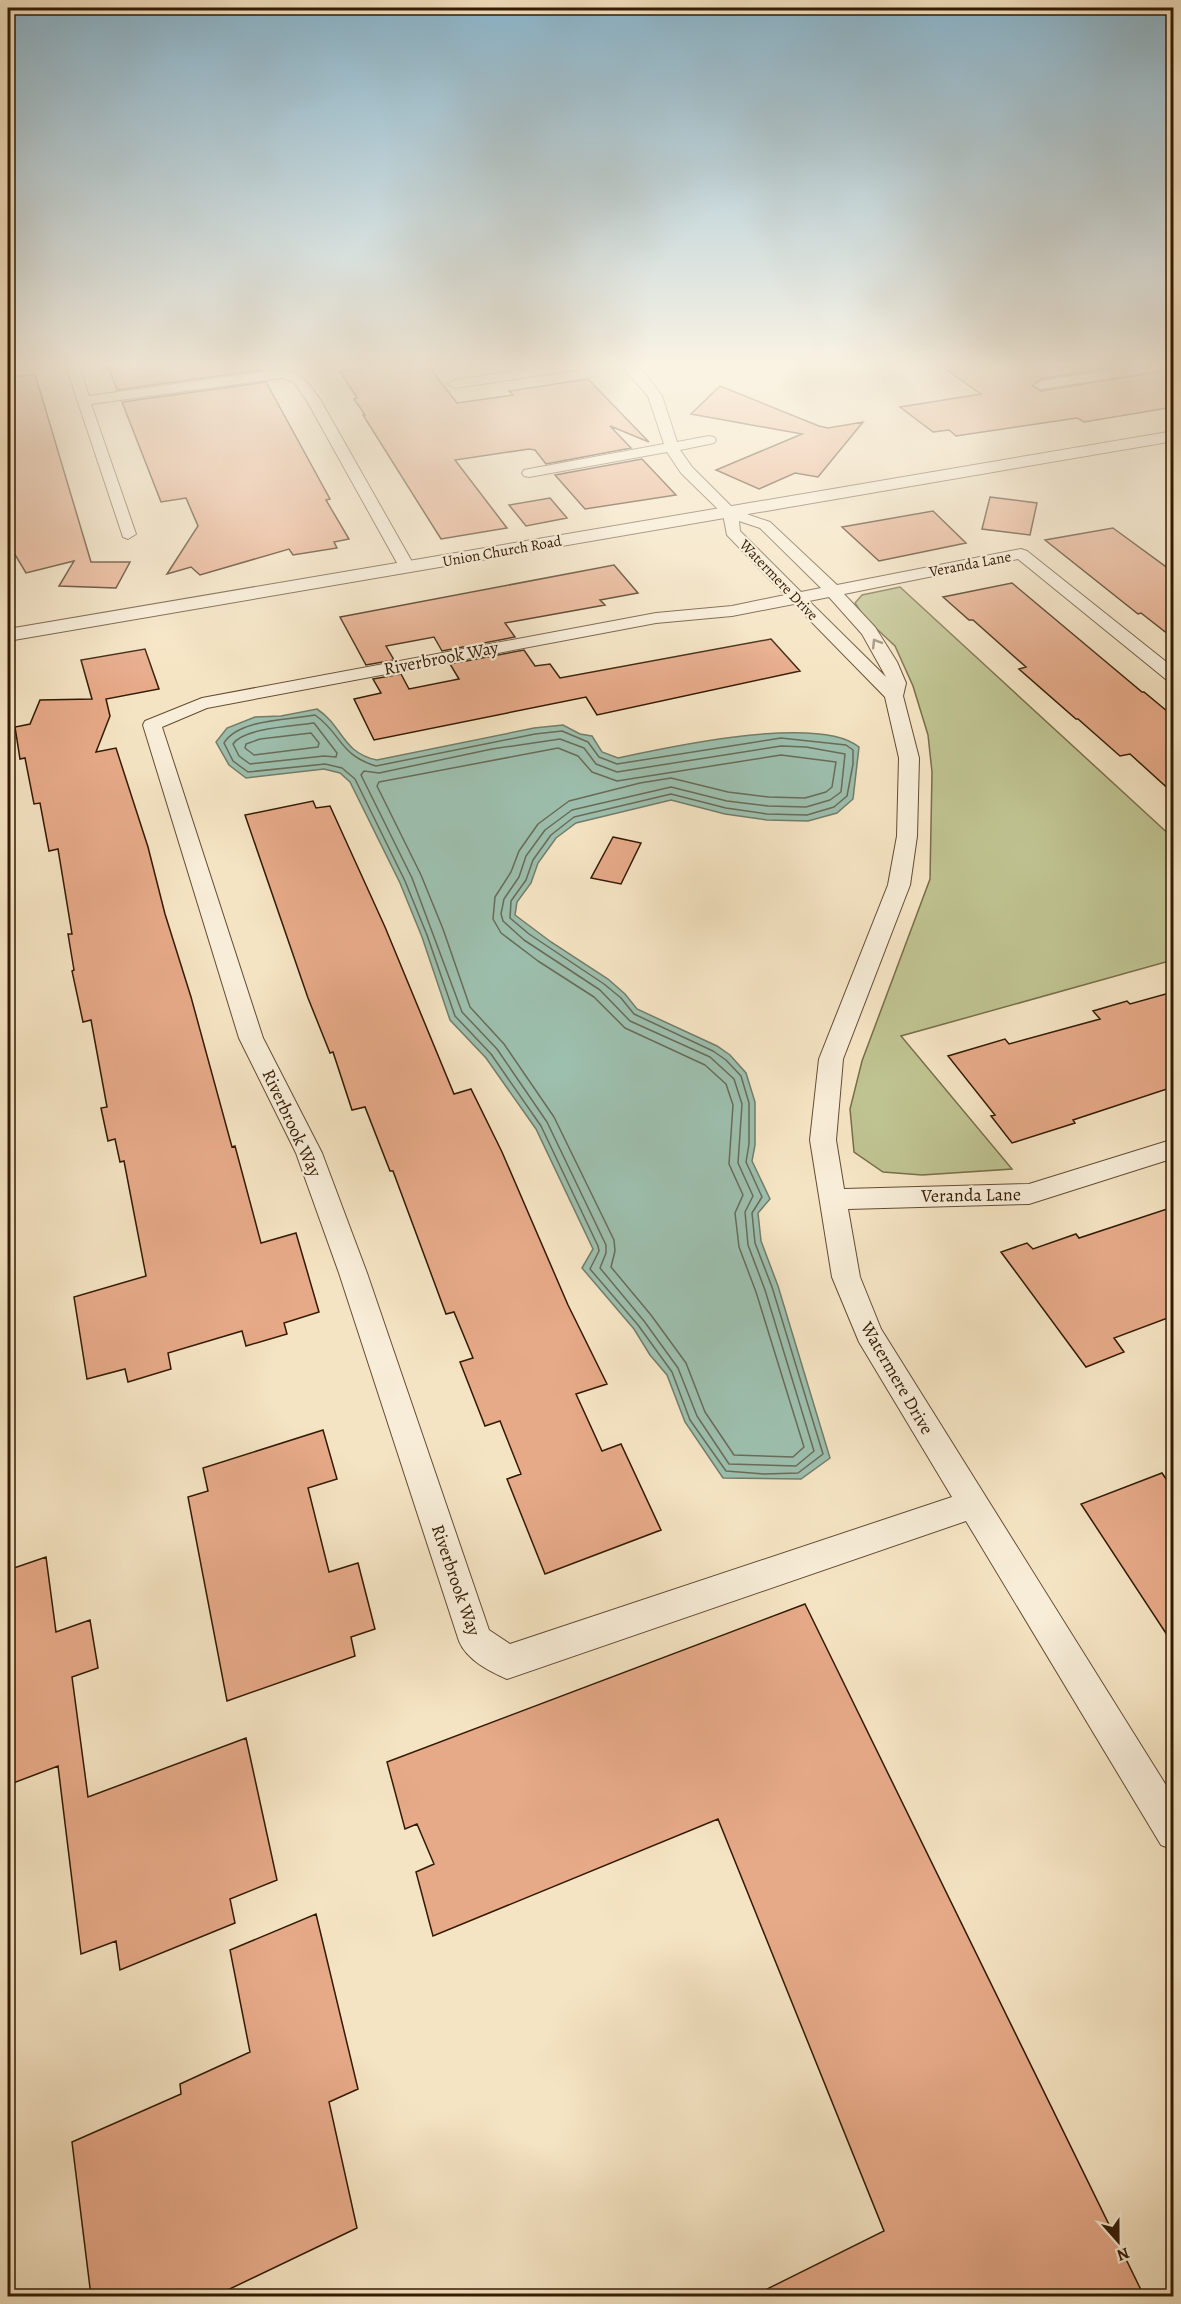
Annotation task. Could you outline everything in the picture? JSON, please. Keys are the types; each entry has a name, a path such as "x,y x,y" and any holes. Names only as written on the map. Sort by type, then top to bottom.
{"street":[{"path":"108,474 128,534"},
{"path":"355,474 407,567"},
{"path":"691,474 730,513"},
{"name":"Union Church Road","path":"8,635 957,474"},
{"name":"Watermere Drive","path":"894,696 732,532 730,513 765,525 833,591 869,632 888,662 897,683 894,696 909,758 907,836 899,885 831,1059 823,1140 846,1277 869,1334 1173,1832"},
{"name":"Veranda Lane","path":"796,598 1021,554 1173,677"},
{"name":"Riverbrook Way","path":"796,598 732,611 656,618 202,703 152,725 251,1038 309,1153 349,1262 476,1641 507,1662 974,1504"},
{"name":"Veranda Lane","path":"833,1199 1029,1194 1173,1148"}],"green space":[{"path":"900,587 1173,838 1173,960 901,1036 1012,1169 922,1175 883,1172 854,1152 850,1109 862,1061 930,879 932,772 928,735 913,686 895,646 865,618 855,603 862,595"}],"water":[{"path":"317,709 326,716 349,745 365,756 377,760 534,728 563,725 580,734 592,736 602,752 618,758 706,741 779,733 812,733 839,738 859,747 853,799 837,813 808,821 767,820 725,814 671,800 576,823 556,838 538,863 531,883 517,902 515,915 551,942 608,979 637,1009 717,1046 730,1055 746,1073 755,1102 755,1145 752,1161 770,1199 758,1213 761,1241 778,1286 830,1458 801,1479 723,1478 685,1422 667,1375 650,1355 634,1329 582,1268 593,1249 536,1129 486,1058 450,1020 422,937 400,883 350,782 340,773 324,769 246,778 229,765 216,742 227,728 255,717 281,716"}],"building":[{"path":"8,474 65,474 91,562 130,562 116,588 59,586 74,561 26,573 8,543"},
{"path":"150,474 316,474 330,499 326,500 349,539 334,542 337,548 293,555 289,549 200,575 191,567 167,574 198,526 186,498 161,502"},
{"path":"400,474 465,474 507,528 441,539"},
{"path":"656,474 676,495 585,509 555,475"},
{"path":"724,474 794,474 759,489"},
{"path":"798,474 821,474 818,477"},
{"path":"990,497 1037,503 1030,535 982,529"},
{"path":"550,498 567,518 526,526 509,505"},
{"path":"933,511 966,543 879,561 842,527"},
{"path":"1113,528 1173,572 1173,638 1141,613 1138,614 1045,540"},
{"path":"614,565 638,593 600,600 605,605 505,623 515,637 442,651 434,637 386,646 394,660 366,665 340,617"},
{"path":"1012,583 1173,716 1173,793 1130,754 1120,756 1076,719 1019,669 1026,667 943,597"},
{"path":"771,639 800,671 597,715 586,697 374,740 354,699 381,693 373,679 401,674 409,689 459,679 450,664 524,650 535,666 550,664 560,678"},
{"path":"145,649 159,689 106,699 110,716 96,752 116,748 148,847 165,914 191,997 232,1147 235,1146 261,1243 296,1233 319,1312 284,1323 287,1334 246,1346 242,1331 168,1353 171,1369 128,1382 125,1369 87,1379 74,1297 146,1276 124,1161 120,1162 115,1139 108,1141 101,1108 107,1107 91,1020 83,1022 72,971 74,970 68,934 72,934 58,849 49,851 40,803 34,804 25,758 20,759 15,727 30,724 40,700 92,699 81,660"},
{"path":"313,801 316,808 330,806 385,927 454,1094 471,1089 502,1152 568,1305 607,1384 576,1394 602,1451 621,1444 661,1530 545,1574 507,1479 521,1474 500,1421 485,1426 460,1362 473,1358 454,1312 446,1314 393,1171 390,1171 365,1107 352,1110 333,1052 330,1053 308,998 245,815"},
{"path":"613,837 641,843 621,884 591,878"},
{"path":"1173,992 1173,1087 1073,1120 1075,1123 1012,1143 991,1116 995,1115 948,1056 1005,1039 1009,1044 1100,1019 1093,1011 1127,1001 1130,1004"},
{"path":"1173,1207 1173,1316 1114,1338 1124,1352 1086,1367 1001,1252 1027,1243 1033,1249 1076,1234 1079,1238"},
{"path":"323,1430 337,1479 308,1488 329,1572 358,1563 375,1629 351,1637 355,1656 227,1701 188,1497 208,1491 203,1468"},
{"path":"1162,1473 1173,1489 1173,1644 1081,1504"},
{"path":"46,1557 56,1632 90,1620 98,1668 72,1677 88,1797 246,1738 277,1880 230,1899 235,1923 120,1970 116,1941 81,1954 58,1766 8,1785 8,1570"},
{"path":"805,1604 1144,2296 753,2296 884,2231 718,1819 433,1936 416,1872 434,1864 417,1824 405,1829 387,1762"},
{"path":"316,1914 358,2089 329,2102 357,2228 215,2296 91,2296 72,2142 181,2094 180,2084 250,2052 230,1950"}]}
